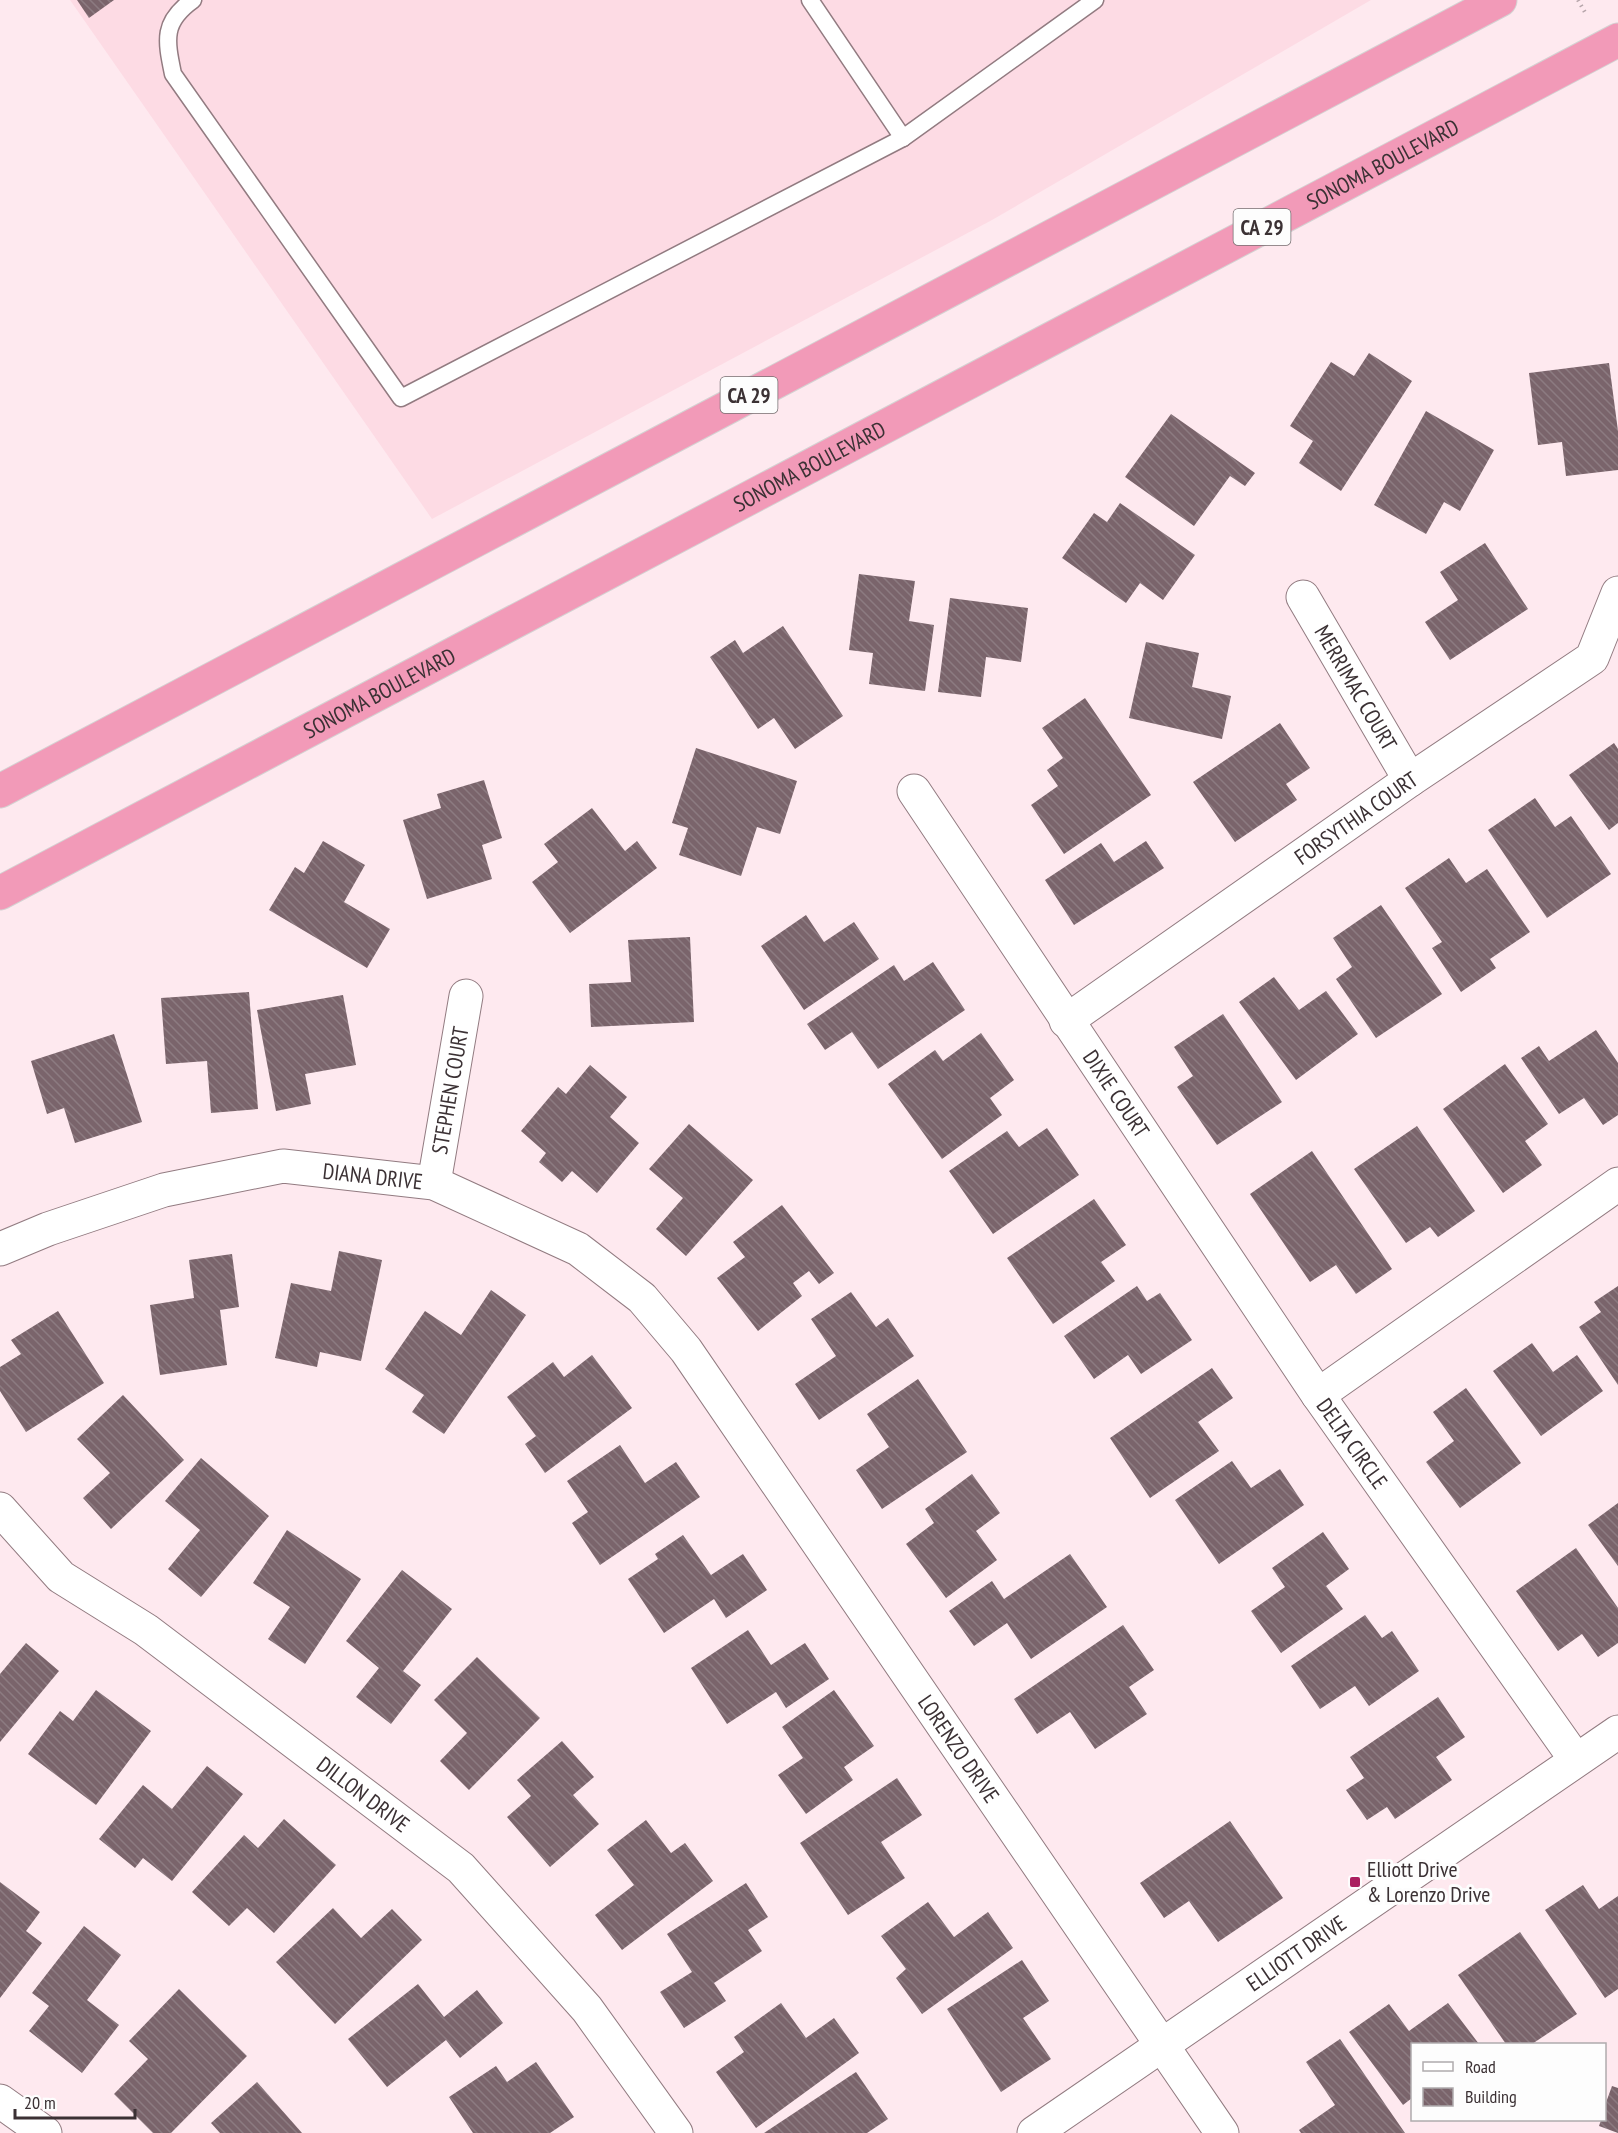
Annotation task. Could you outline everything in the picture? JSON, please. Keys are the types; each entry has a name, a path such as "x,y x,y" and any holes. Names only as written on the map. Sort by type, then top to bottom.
{"highway":[{"name":"CA 29","path":"0,791 1500,0"},
{"name":"SONOMA BOULEVARD","path":"0,893 1618,40"}],"street":[{"name":"FORSYTHIA COURT","path":"1066,1021 1410,780 1592,658 1618,593"},
{"name":"MERRIMAC COURT","path":"1303,597 1410,780"},
{"name":"DIXIE COURT","path":"914,792 1318,1395"},
{"name":"STEPHEN COURT","path":"434,1183 466,996"},
{"name":"DIANA DRIVE","path":"0,1250 48,1229 164,1190 283,1166 434,1183 578,1249 642,1298 696,1364"},
{"name":"DELTA CIRCLE","path":"1576,1760 1318,1395 1618,1184"},
{"name":"LORENZO DRIVE","path":"696,1364 1222,2133"},
{"name":"DILLON DRIVE","path":"0,1509 62,1577 146,1630 461,1868 587,2009 676,2133"},
{"name":"ELLIOTT DRIVE","path":"1034,2133 1618,1732"}],"lane":[{"path":"193,0 177,11 166,40 173,74 401,398 903,138 1095,0"},
{"path":"810,0 903,138"}],"shaded area":[{"path":"70,0 1371,0 992,220 432,519"}],"building":[{"path":"77,0 114,0 89,18"},
{"path":"1369,353 1412,381 1341,491 1299,463 1313,441 1290,426 1331,362 1354,376"},
{"path":"1609,363 1618,431 1618,470 1566,476 1562,442 1538,445 1529,373"},
{"path":"1426,411 1494,450 1460,511 1444,502 1426,534 1374,505"},
{"path":"1171,414 1255,473 1245,486 1230,476 1194,526 1125,477"},
{"path":"1120,503 1195,555 1163,600 1140,583 1126,603 1062,558 1094,513 1107,522"},
{"path":"1485,543 1528,609 1450,660 1425,622 1458,600 1440,572"},
{"path":"859,574 915,581 909,621 934,625 925,691 869,684 873,653 849,650"},
{"path":"950,598 1028,608 1021,662 986,657 981,697 938,692"},
{"path":"783,626 843,716 795,749 774,718 758,729 710,657 735,640 743,653"},
{"path":"1146,642 1199,653 1192,687 1231,696 1222,739 1129,718"},
{"path":"1085,698 1151,795 1064,854 1031,805 1058,786 1047,770 1063,758 1042,728"},
{"path":"1280,723 1310,768 1286,784 1297,800 1235,842 1193,782"},
{"path":"1614,743 1618,749 1618,823 1609,830 1569,775"},
{"path":"696,748 797,781 780,834 757,827 741,876 679,855 688,828 672,823"},
{"path":"484,780 502,838 482,845 492,879 427,899 403,820 441,808 437,794"},
{"path":"1535,798 1555,827 1571,816 1611,874 1547,918 1488,830"},
{"path":"592,808 625,851 637,841 657,868 570,933 532,882 558,862 544,844"},
{"path":"323,841 365,865 344,902 390,929 367,968 269,910 295,867 304,873"},
{"path":"1146,841 1164,868 1074,925 1045,880 1101,843 1114,862"},
{"path":"1449,858 1466,883 1487,869 1530,932 1490,959 1496,968 1461,992 1432,948 1442,942 1405,888"},
{"path":"1381,905 1442,994 1376,1038 1336,979 1352,967 1333,938"},
{"path":"806,915 824,942 854,922 879,959 804,1010 761,946"},
{"path":"690,937 694,1022 591,1027 589,984 631,982 628,940"},
{"path":"933,962 965,1010 878,1069 852,1032 825,1050 807,1024 894,965 904,981"},
{"path":"1274,977 1299,1010 1326,991 1358,1034 1296,1080 1239,1002"},
{"path":"249,992 258,1109 211,1113 207,1061 166,1064 161,998"},
{"path":"343,995 356,1065 305,1074 311,1104 276,1111 257,1010"},
{"path":"1223,1014 1282,1102 1217,1145 1177,1087 1193,1076 1174,1047"},
{"path":"1596,1030 1618,1063 1618,1115 1603,1125 1584,1098 1559,1114 1521,1058 1539,1046 1549,1061"},
{"path":"981,1033 1014,1080 990,1098 1002,1115 942,1159 888,1084 935,1050 943,1061"},
{"path":"114,1034 142,1122 75,1143 64,1108 47,1114 31,1061"},
{"path":"1505,1064 1548,1124 1525,1141 1542,1165 1503,1193 1443,1109"},
{"path":"590,1065 627,1097 610,1117 639,1143 597,1193 572,1171 562,1182 539,1162 546,1153 521,1131 558,1087 566,1094"},
{"path":"689,1124 753,1180 686,1256 656,1229 683,1198 649,1169"},
{"path":"1417,1126 1475,1211 1438,1237 1430,1227 1406,1243 1354,1169"},
{"path":"1047,1128 1079,1175 993,1234 949,1171 1007,1131 1019,1147"},
{"path":"1312,1151 1392,1269 1356,1294 1336,1265 1310,1282 1250,1194"},
{"path":"1094,1199 1126,1245 1101,1262 1115,1281 1053,1324 1007,1258"},
{"path":"782,1205 834,1273 819,1284 809,1271 793,1283 802,1296 758,1331 717,1278 745,1257 733,1242"},
{"path":"339,1251 382,1260 361,1361 320,1352 317,1367 275,1358 291,1283 331,1291"},
{"path":"232,1254 239,1307 220,1310 227,1365 160,1375 150,1305 194,1298 189,1260"},
{"path":"1137,1286 1147,1301 1160,1293 1192,1340 1141,1374 1128,1355 1094,1379 1064,1336"},
{"path":"1618,1286 1618,1385 1579,1327 1601,1312 1594,1302"},
{"path":"491,1290 526,1315 444,1434 412,1412 424,1395 385,1369 425,1311 461,1335"},
{"path":"851,1292 876,1327 888,1318 914,1356 819,1420 795,1384 836,1356 811,1319"},
{"path":"58,1311 104,1383 26,1432 0,1391 0,1367 21,1354 11,1340"},
{"path":"1532,1343 1553,1372 1577,1355 1603,1391 1541,1436 1493,1371"},
{"path":"592,1355 632,1408 545,1473 525,1444 536,1436 507,1397 553,1362 564,1377"},
{"path":"1212,1368 1233,1398 1198,1422 1219,1451 1150,1498 1110,1438"},
{"path":"918,1379 967,1452 882,1509 856,1470 889,1447 867,1414"},
{"path":"1466,1388 1521,1463 1460,1508 1426,1462 1454,1441 1433,1412"},
{"path":"123,1395 184,1460 111,1529 83,1498 110,1473 77,1439"},
{"path":"620,1445 645,1483 676,1462 700,1497 600,1565 572,1523 588,1512 567,1481"},
{"path":"201,1458 269,1516 201,1597 168,1569 200,1530 165,1501"},
{"path":"1232,1461 1251,1488 1280,1469 1304,1505 1219,1564 1175,1500"},
{"path":"972,1474 1000,1513 976,1531 997,1560 946,1598 906,1544 934,1523 925,1509"},
{"path":"1618,1503 1618,1566 1588,1525"},
{"path":"287,1530 361,1579 305,1664 268,1639 290,1607 253,1583"},
{"path":"1323,1532 1349,1569 1326,1586 1343,1609 1281,1653 1251,1611 1285,1587 1272,1568"},
{"path":"683,1535 711,1575 743,1554 767,1590 726,1618 714,1599 664,1633 628,1579 658,1559 655,1554"},
{"path":"1576,1548 1618,1608 1618,1643 1598,1657 1582,1634 1558,1651 1516,1591"},
{"path":"1070,1554 1107,1607 1031,1659 1007,1623 974,1646 949,1611 992,1581 1004,1599"},
{"path":"402,1570 452,1609 403,1671 421,1685 391,1724 356,1697 379,1668 346,1641"},
{"path":"1365,1615 1382,1638 1392,1631 1419,1671 1369,1706 1355,1686 1320,1709 1291,1666"},
{"path":"1123,1625 1154,1670 1129,1687 1147,1714 1095,1749 1070,1712 1037,1734 1014,1699"},
{"path":"748,1630 771,1665 805,1643 829,1679 786,1708 776,1692 727,1724 691,1668"},
{"path":"26,1643 59,1671 0,1742 0,1674"},
{"path":"477,1657 540,1718 469,1790 440,1761 467,1733 434,1700"},
{"path":"96,1690 151,1731 96,1805 28,1754 60,1711 73,1721"},
{"path":"834,1690 874,1746 844,1767 853,1780 806,1814 778,1775 803,1758 782,1727"},
{"path":"1438,1697 1465,1737 1436,1757 1452,1780 1395,1819 1387,1807 1367,1820 1346,1790 1364,1778 1350,1757"},
{"path":"562,1741 594,1777 573,1795 599,1824 550,1867 507,1817 531,1796 517,1780"},
{"path":"207,1766 243,1794 172,1881 143,1858 135,1868 99,1839 143,1785 172,1809"},
{"path":"897,1778 922,1815 881,1842 905,1878 848,1915 800,1843"},
{"path":"284,1819 336,1865 274,1933 247,1908 229,1926 192,1892 244,1835 258,1848"},
{"path":"646,1820 671,1853 685,1843 713,1881 622,1950 595,1915 634,1885 607,1850"},
{"path":"1230,1821 1283,1898 1218,1942 1189,1901 1164,1918 1140,1883"},
{"path":"0,1882 40,1912 26,1931 42,1943 0,1998"},
{"path":"746,1883 768,1917 748,1930 762,1951 714,1983 726,2001 684,2028 660,1992 692,1972 667,1934"},
{"path":"1583,1885 1599,1909 1618,1896 1618,1989 1605,1998 1545,1910"},
{"path":"928,1902 954,1937 988,1912 1013,1948 922,2014 896,1978 906,1969 881,1936"},
{"path":"333,1908 361,1938 392,1909 422,1940 335,2024 276,1962"},
{"path":"84,1926 121,1955 87,2000 119,2025 82,2073 29,2031 49,2006 32,1993"},
{"path":"1520,1932 1577,2014 1534,2043 1505,2043 1458,1975"},
{"path":"1022,1960 1049,2001 1023,2018 1051,2059 1001,2092 947,2009"},
{"path":"418,1984 444,2017 477,1990 503,2023 460,2058 446,2040 387,2087 348,2039"},
{"path":"179,1989 247,2056 171,2133 153,2133 114,2094 148,2059 129,2041"},
{"path":"781,2003 806,2038 834,2018 859,2053 756,2128 716,2072 744,2052 734,2037"},
{"path":"1448,2003 1478,2043 1411,2043 1411,2099 1403,2105 1349,2032 1389,2004 1409,2031"},
{"path":"1340,2039 1405,2133 1301,2133 1299,2130 1335,2105 1306,2062"},
{"path":"536,2062 574,2117 550,2133 473,2133 449,2097 496,2066 507,2082"},
{"path":"856,2072 888,2119 867,2133 764,2133"},
{"path":"257,2082 302,2133 220,2133 211,2123"},
{"path":"1612,2086 1618,2088 1618,2133 1599,2126 1601,2121 1606,2121 1606,2102"}],"place":[{"name":"Elliott Drive & Lorenzo Drive","path":"1355,1882"}]}
